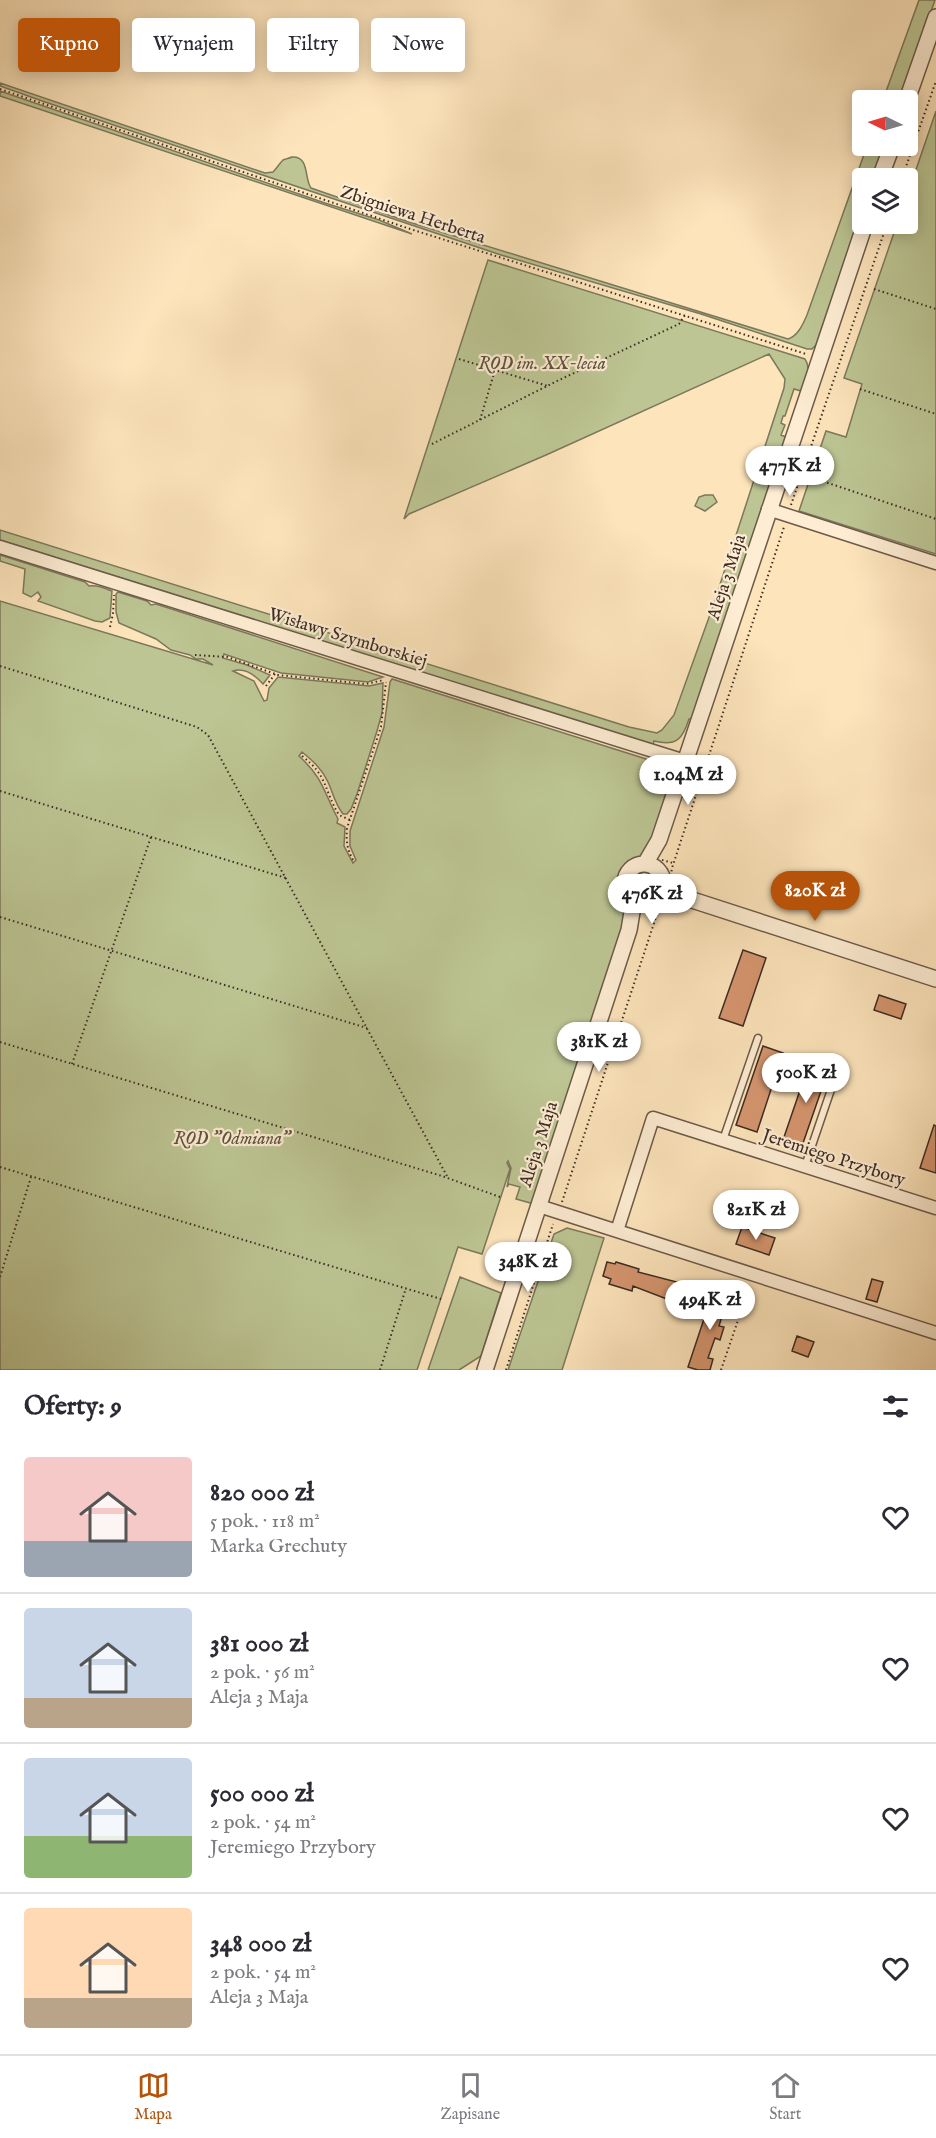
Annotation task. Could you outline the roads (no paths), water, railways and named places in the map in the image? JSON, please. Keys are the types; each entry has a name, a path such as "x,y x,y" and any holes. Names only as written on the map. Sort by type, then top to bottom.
{"street":[{"path":"910,90 936,17"},
{"name":"Aleja 3 Maja","path":"661,871 659,840 862,234"},
{"path":"768,509 936,563"},
{"name":"Wisławy Szymborskiej","path":"0,548 388,674 685,761"},
{"path":"683,897 661,871 633,867 626,878 626,890 650,902 683,897 936,979"},
{"path":"650,902 663,886 661,871"},
{"name":"Aleja 3 Maja","path":"485,1370 629,930 650,902"},
{"name":"Jeremiego Przybory","path":"617,1231 654,1118 936,1208"},
{"path":"538,1206 936,1333"}],"lane":[{"path":"723,1141 758,1038"},
{"path":"805,1167 837,1072"}],"park label":[{"name":"ROD im. XX-lecia","path":"542,363"},
{"name":"ROD \"Odmiana\"","path":"232,1138"}]}
